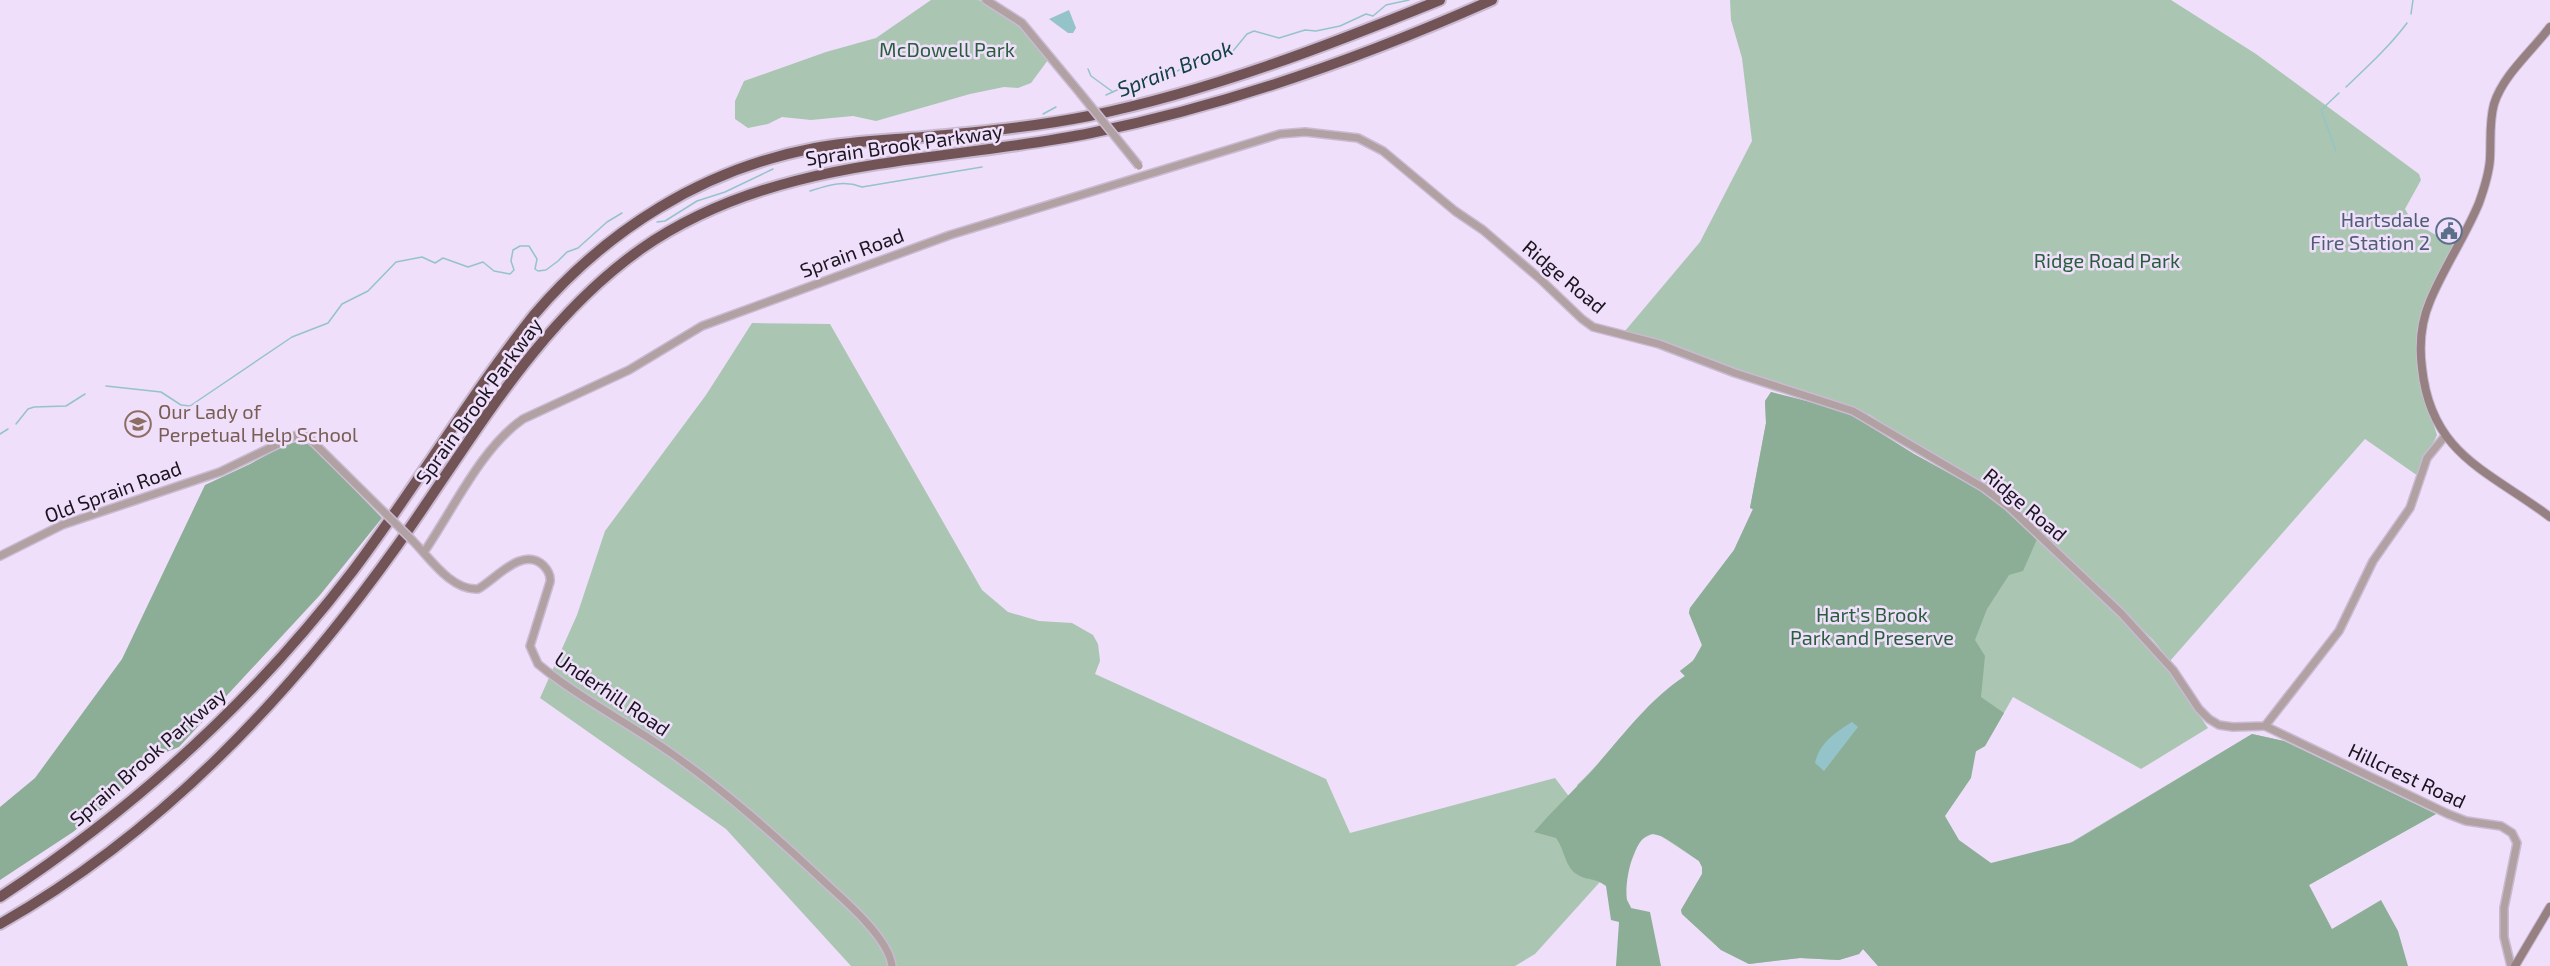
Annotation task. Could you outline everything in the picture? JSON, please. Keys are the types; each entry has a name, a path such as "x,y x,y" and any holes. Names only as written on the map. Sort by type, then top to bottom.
{"highway":[{"name":"Sprain Brook Parkway","path":"0,897 72,847 131,801 201,739 254,687 304,631 356,566 533,316 557,288 591,256 659,207 726,174 797,152 852,143 1020,128 1129,107 1263,66 1440,0"},
{"name":"Sprain Brook Parkway","path":"0,924 62,885 123,842 173,801 234,743 285,687 356,601 502,394 548,336 601,282 660,237 726,203 796,179 860,166 1045,142 1199,107 1341,61 1492,0"}],"main road":[{"path":"2550,27 2507,81 2494,104 2486,182 2469,225 2425,314 2421,335 2422,375 2429,403 2445,436 2453,446 2484,472 2550,517"},
{"path":"2513,966 2550,907"}],"street":[{"path":"986,0 1022,23 1146,176"},
{"name":"Sprain Road","path":"424,552 484,459 512,426 629,370 702,326 950,235 1281,134 1305,132 1335,134 1371,143"},
{"name":"Ridge Road","path":"1371,143 1455,212 1491,237 1593,327 1659,344 1735,373 1853,411 1984,488 2031,527 2128,620 2173,670 2199,709 2209,719 2219,725 2233,727 2265,726"},
{"name":"Underhill Road","path":"303,432 450,578 464,588 473,590 485,585 525,558 535,560 546,567 550,582 530,646 538,664 695,770 780,840 846,902 876,935 888,952 892,966"},
{"name":"Old Sprain Road","path":"0,556 62,525 220,472 303,432"},
{"path":"2265,726 2339,631 2373,561 2410,508 2427,458 2445,436"},
{"name":"Hillcrest Road","path":"2265,726 2448,814 2466,821 2501,826 2512,833 2517,843 2504,908 2504,937 2513,966"}],"green space":[{"name":"McDowell Park","path":"931,0 978,0 998,8 1018,24 1048,60 1031,83 1018,88 1004,87 970,94 876,121 853,116 811,120 782,117 768,124 748,128 735,119 735,101 744,81 826,52 876,38"},
{"name":"Ridge Road Park","path":"1730,0 2171,0 2256,54 2419,174 2421,180 2405,209 2412,221 2456,247 2433,288 2417,358 2420,382 2437,435 2418,476 2365,439 2170,661 2153,640 2033,524 1990,488 1914,445 1870,415 1718,363 1664,341 1625,331 1700,242 1752,141 1742,58 1731,20"},
{"path":"752,323 830,324 982,590 1008,612 1039,621 1072,623 1093,635 1098,644 1100,661 1095,674 1326,779 1350,833 1555,778 1608,848 1577,785 1655,700 1685,676 1680,671 1694,660 1701,649 1702,645 1689,613 1690,608 1734,550 1753,509 1750,508 1766,423 1765,401 1771,392 1862,421 1914,454 1985,493 2052,549 2134,631 2171,674 2208,728 2141,769 2013,697 1985,746 1904,796 1995,888 2252,734 2284,741 2436,814 2171,962 1878,966 1863,949 1859,954 1839,960 1800,958 1749,964 1721,950 1682,914 1681,910 1702,874 1702,867 1699,861 1661,836 1652,834 1640,840 1631,862 1617,863 1535,954 1515,966 851,966 726,829 540,698 577,615 605,531 706,395"},
{"name":"Hart's Brook Park and Preserve","path":"1771,392 1843,410 1914,454 1985,493 2038,537 2023,571 2009,575 1987,609 1975,640 1985,656 1981,697 2004,713 1985,746 1976,751 1971,778 1945,816 1959,840 1991,863 2073,842 2252,734 2284,741 2436,814 2309,885 2332,929 2381,900 2398,931 2408,966 1878,966 1863,949 1859,954 1839,960 1800,958 1749,964 1721,950 1682,914 1681,910 1702,874 1702,867 1699,861 1676,845 1654,834 1647,836 1635,850 1626,893 1631,908 1650,912 1661,966 1616,966 1619,922 1611,920 1606,886 1574,872 1556,838 1534,832 1591,772 1646,708 1685,676 1680,671 1693,661 1702,645 1689,613 1690,608 1734,550 1753,509 1750,508 1766,423 1765,401"},
{"path":"296,442 308,444 316,450 382,518 320,595 179,747 144,761 130,782 107,805 73,832 0,880 0,807 35,778 122,659 205,485 287,444"}],"shaded area":[{"path":"1069,10 1076,28 1073,33 1068,33 1049,19"},
{"path":"1852,722 1858,727 1824,771 1815,763 1820,749 1834,734"}],"waterway":[{"name":"Sprain Brook","path":"1106,95 1139,80 1151,82 1224,51 1233,51 1247,34 1254,31 1279,38 1305,30 1316,31 1340,26 1366,14 1373,16 1386,5 1409,0"},
{"path":"2411,14 2413,0"},
{"path":"2346,87 2386,48 2407,23"},
{"path":"1088,69 1091,76 1113,92"},
{"path":"2336,151 2321,110 2339,93"},
{"name":"Sprain Brook","path":"1043,114 1056,107"},
{"name":"Sprain Brook","path":"810,191 842,184 862,187 982,167"},
{"name":"Sprain Brook","path":"657,222 665,221 697,201 725,192 773,169"},
{"name":"Sprain Brook","path":"106,386 161,392 181,405 190,406 292,337 328,323 342,304 368,291 396,262 422,257 435,263 443,258 468,267 483,262 494,271 510,274 514,270 511,261 513,250 520,246 529,246 537,259 535,269 546,270 567,252 578,248 607,222 622,213"},
{"name":"Sprain Brook","path":"16,424 28,409 66,406 85,394"},
{"name":"Sprain Brook","path":"0,434 8,429"}],"place":[{"name":"Hartsdale Fire Station 2","path":"2449,231"},
{"name":"Our Lady of Perpetual Help School","path":"138,424"}]}
